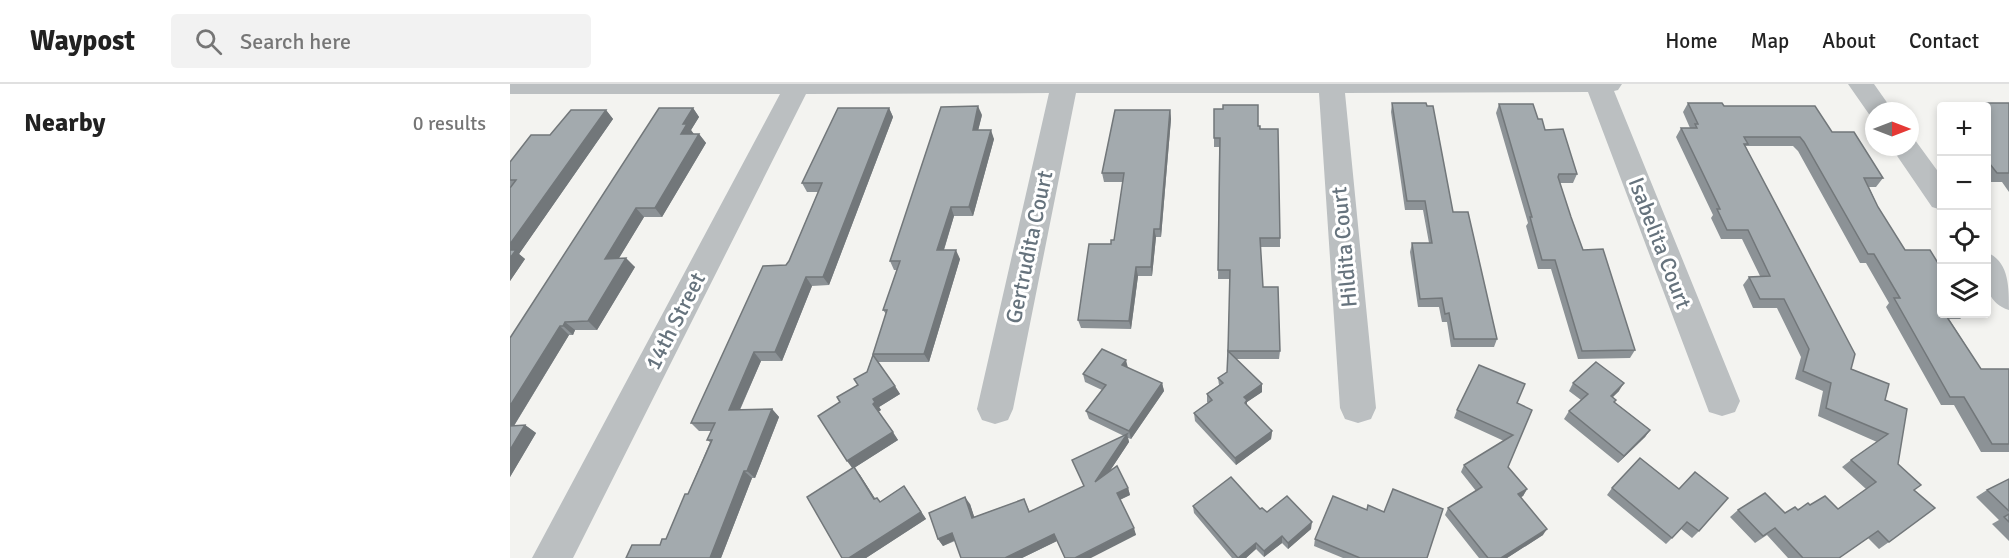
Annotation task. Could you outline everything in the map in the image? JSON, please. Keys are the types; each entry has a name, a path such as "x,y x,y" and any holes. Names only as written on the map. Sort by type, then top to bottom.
{"street":[{"name":"Isabelita Court","path":"1598,84 1722,401"},
{"path":"510,108 519,86 1609,84"},
{"path":"1861,84 1874,102"},
{"name":"14th Street","path":"552,558 797,85"},
{"name":"Hildita Court","path":"1330,85 1358,408"},
{"name":"Gertrudita Court","path":"995,409 1064,86"},
{"path":"1911,156 1937,194"},
{"path":"1991,271 2009,297"}],"building":[{"path":"1392,103 1426,103 1427,106 1433,106 1453,212 1468,212 1497,339 1454,339 1449,313 1445,314 1442,298 1420,299 1412,243 1432,243 1425,201 1407,201"},
{"path":"1688,103 1722,103 1724,106 1815,106 1832,132 1854,132 1865,149 1865,156 1869,156 1883,178 1864,178 1878,207 1905,250 1930,250 1937,261 1937,318 1948,318 1981,369 2009,369 2009,444 1992,444 1964,397 1950,397 1894,298 1900,298 1874,254 1868,254 1800,137 1744,137 1748,144 1744,144 1855,354 1851,369 1889,384 1885,400 1907,409 1898,464 1921,485 1914,490 1935,508 1889,542 1878,531 1839,558 1803,558 1775,528 1763,536 1738,510 1765,493 1785,513 1795,507 1798,510 1808,503 1810,505 1825,496 1838,509 1876,482 1851,460 1888,434 1826,408 1831,383 1803,371 1809,349 1784,299 1760,299 1749,277 1770,276 1748,230 1727,230 1717,209 1720,209 1681,128 1697,128 1695,124 1698,124"},
{"path":"1991,103 2009,103 2009,173 1997,173 1991,165"},
{"path":"1499,104 1533,104 1538,119 1542,119 1545,130 1563,129 1577,174 1559,174 1558,177 1571,217 1583,250 1603,249 1635,350 1582,351 1555,260 1542,260"},
{"path":"1223,105 1258,105 1260,129 1278,129 1280,238 1260,238 1263,287 1278,287 1280,351 1228,351 1230,270 1218,270 1220,138 1214,138 1214,109 1223,109"},
{"path":"978,106 973,130 991,130 969,207 951,207 937,250 956,250 924,354 873,354 887,310 883,310 900,261 890,261 941,107"},
{"path":"659,108 693,108 683,124 687,124 681,134 699,134 655,208 636,208 605,259 626,258 588,321 565,322 563,326 560,326 510,406 510,338"},
{"path":"838,108 889,108 823,277 806,277 775,352 754,352 729,410 772,409 747,471 744,471 710,558 626,558 632,545 660,545 662,539 666,539 685,494 688,494 712,440 707,440 715,423 691,423 763,266 786,265 789,261 822,183 802,183"},
{"path":"571,110 606,110 510,244 510,188 516,180 510,180 510,162 531,135 550,135"},
{"path":"1115,110 1170,110 1160,229 1154,229 1151,267 1136,267 1129,321 1078,320 1089,244 1111,244 1111,240 1114,240 1124,173 1102,173"},
{"path":"510,250 516,250 510,258"},
{"path":"1102,349 1126,360 1122,365 1162,383 1129,431 1086,411 1106,385 1083,374"},
{"path":"1228,351 1262,384 1244,397 1247,400 1245,403 1272,431 1235,458 1194,413 1212,400 1207,394 1223,383 1218,378 1227,372"},
{"path":"873,355 895,386 873,399 875,402 873,404 893,432 847,461 818,416 840,402 837,397 858,385 854,379 867,372"},
{"path":"1596,362 1624,383 1611,396 1616,400 1614,402 1650,430 1624,456 1569,411 1588,394 1573,383"},
{"path":"1479,365 1525,384 1517,403 1532,410 1508,467 1527,489 1518,494 1547,529 1501,558 1488,558 1448,508 1482,487 1464,465 1513,435 1457,410"},
{"path":"525,425 510,450 510,426"},
{"path":"1127,434 1095,482 1117,466 1128,488 1117,493 1134,528 1075,558 1065,558 1054,534 1005,558 961,558 952,533 938,539 929,513 965,497 972,518 1024,499 1029,512 1084,486 1072,460"},
{"path":"1640,458 1679,489 1695,472 1728,498 1699,531 1687,522 1672,538 1612,488"},
{"path":"854,467 874,499 877,498 880,502 904,486 921,512 849,558 842,558 807,497"},
{"path":"1231,477 1260,509 1267,512 1287,496 1312,522 1288,543 1282,536 1264,551 1256,543 1238,558 1193,506"},
{"path":"2009,479 2009,511 1987,490"},
{"path":"1393,489 1443,509 1427,558 1360,558 1315,539 1333,496 1367,510 1368,505 1384,512"}]}
